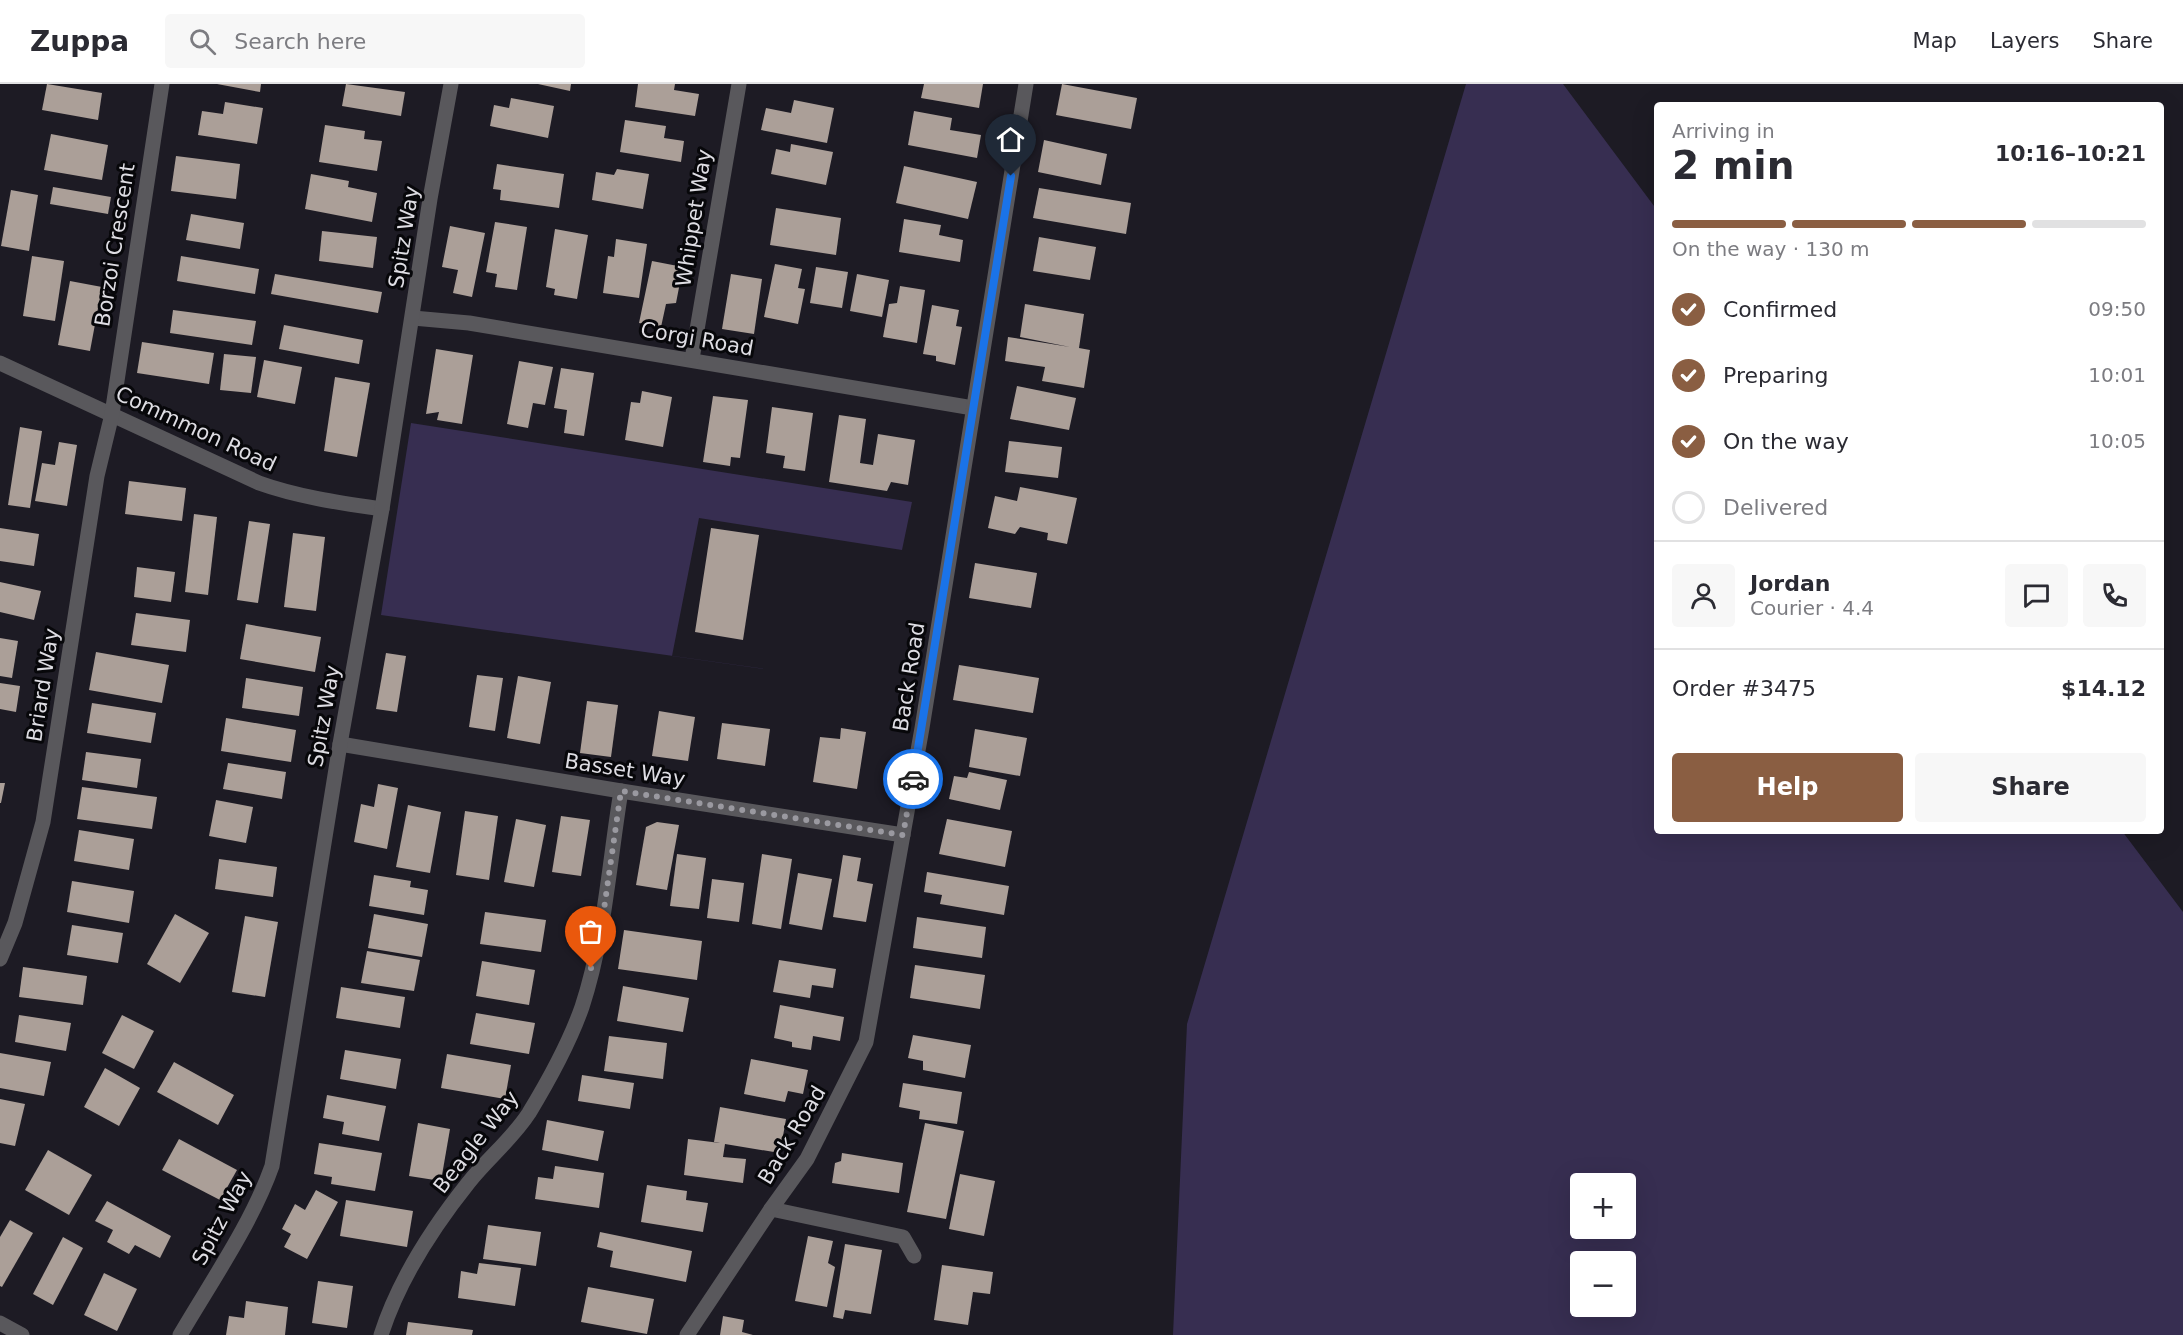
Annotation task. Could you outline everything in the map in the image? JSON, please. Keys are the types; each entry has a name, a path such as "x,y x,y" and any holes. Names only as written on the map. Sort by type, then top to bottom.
{"street":[{"name":"Borzoi Crescent","path":"112,414 162,84"},
{"name":"Spitz Way","path":"180,1335 232,1248 266,1183 272,1166 340,744 382,509 430,199 451,84"},
{"name":"Whippet Way","path":"692,359 739,84"},
{"name":"Back Road","path":"687,1335 807,1159 834,1110 866,1042 922,728 1026,84"},
{"name":"Corgi Road","path":"413,318 469,323 974,408"},
{"name":"Commmon Road","path":"0,363 279,490 382,509"},
{"name":"Briard Way","path":"0,959 15,923 43,822 97,476 112,414"},
{"name":"Basset Way","path":"340,744 903,835"},
{"name":"Beagle Way","path":"381,1335 386,1317 425,1242 470,1181 528,1115 561,1055 582,1007 601,930 621,791"},
{"path":"771,1209 903,1237 914,1256"},
{"path":"0,1323 22,1335"}],"shaded area":[{"path":"1466,84 1563,84 1654,206 1654,834 2124,834 2183,912 2183,1335 1173,1335 1187,1024"},
{"path":"411,423 912,502 902,550 699,518 672,656 381,615"}],"building":[{"path":"47,84 102,93 98,120 42,110"},
{"path":"217,84 261,84 260,92"},
{"path":"346,84 405,92 401,116 342,106"},
{"path":"538,84 571,84 570,91"},
{"path":"638,84 675,84 674,90 699,94 695,116 635,107"},
{"path":"924,84 983,84 979,108 921,98"},
{"path":"1062,84 1137,98 1131,129 1056,115"},
{"path":"511,98 554,106 548,138 490,126 494,105 509,108"},
{"path":"794,100 834,108 827,143 761,130 766,108 791,113"},
{"path":"225,102 263,108 257,144 198,135 202,111 223,114"},
{"path":"914,111 952,118 950,130 981,135 977,158 908,145"},
{"path":"625,120 666,126 664,138 684,141 681,162 620,152"},
{"path":"325,125 365,131 364,139 382,141 377,171 319,162"},
{"path":"51,134 108,145 102,180 44,170"},
{"path":"1044,140 1107,154 1101,185 1038,172"},
{"path":"791,144 833,152 826,185 771,174 776,149 790,152"},
{"path":"176,156 240,164 236,199 171,191"},
{"path":"497,164 564,174 559,208 500,200 501,190 493,189"},
{"path":"904,166 977,182 968,219 896,203"},
{"path":"617,169 649,174 643,209 592,200 596,172 614,175"},
{"path":"311,174 349,181 348,187 377,193 372,222 305,209"},
{"path":"53,187 111,197 108,214 50,204"},
{"path":"1039,188 1131,203 1126,234 1033,218"},
{"path":"11,190 38,195 29,251 1,246"},
{"path":"776,208 841,218 836,255 770,245"},
{"path":"191,214 244,223 240,249 186,240"},
{"path":"904,219 941,225 939,235 963,240 960,262 899,252"},
{"path":"495,222 527,227 517,290 495,287 497,274 486,272"},
{"path":"450,226 485,233 472,297 453,293 458,270 442,267"},
{"path":"555,229 588,235 577,299 554,295 555,289 546,287"},
{"path":"322,231 377,237 373,268 319,261"},
{"path":"1039,237 1096,247 1090,280 1033,271"},
{"path":"616,239 647,244 639,298 603,293 608,256 614,257"},
{"path":"32,256 64,261 55,321 23,316"},
{"path":"181,256 259,269 255,294 177,281"},
{"path":"652,261 683,267 676,303 666,304 661,327 639,323"},
{"path":"775,264 802,269 798,288 805,289 798,324 764,317"},
{"path":"816,267 848,272 842,308 810,303"},
{"path":"275,274 382,292 378,313 271,294"},
{"path":"731,274 762,279 754,334 722,329"},
{"path":"857,274 889,280 882,317 850,311"},
{"path":"70,281 102,287 90,351 58,345"},
{"path":"900,286 925,290 917,343 883,337 889,304 897,303"},
{"path":"1025,304 1084,314 1079,348 1090,350 1084,388 1042,381 1045,367 1005,361 1008,337 1070,347 1020,337"},
{"path":"932,305 959,310 956,326 962,327 955,365 936,361 936,356 923,354"},
{"path":"173,310 256,321 252,345 170,333"},
{"path":"284,325 363,340 359,364 279,349"},
{"path":"142,342 214,353 209,384 137,373"},
{"path":"436,349 473,355 462,424 437,420 439,412 426,414"},
{"path":"224,354 256,357 251,393 220,390"},
{"path":"264,360 302,367 295,404 257,397"},
{"path":"519,361 553,367 545,405 533,403 528,428 507,424"},
{"path":"561,368 594,373 584,436 564,433 567,410 554,408"},
{"path":"335,377 370,383 357,457 324,451"},
{"path":"1017,386 1076,398 1069,430 1010,419"},
{"path":"642,391 672,397 663,447 625,440 631,402 640,403"},
{"path":"713,396 748,400 740,458 731,457 730,466 703,462"},
{"path":"772,407 813,413 805,471 783,468 785,456 766,453"},
{"path":"839,415 866,419 860,463 873,465 878,434 915,440 908,485 891,482 887,491 829,482"},
{"path":"20,427 42,431 30,508 8,505"},
{"path":"1009,441 1062,447 1058,478 1005,472"},
{"path":"59,442 77,445 67,506 35,501 42,463 55,465"},
{"path":"129,481 186,488 182,521 125,514"},
{"path":"1020,487 1077,498 1067,544 1047,540 1048,533 1020,527 1015,534 988,528 995,496 1017,501"},
{"path":"194,514 217,517 208,595 185,592"},
{"path":"249,521 270,524 258,603 237,600"},
{"path":"0,528 39,534 34,566 0,561"},
{"path":"711,528 759,535 743,640 695,632"},
{"path":"293,533 325,537 316,611 284,607"},
{"path":"975,563 1037,573 1031,608 969,598"},
{"path":"137,567 175,572 171,602 134,597"},
{"path":"0,582 41,591 34,620 0,612"},
{"path":"136,613 190,620 186,652 131,645"},
{"path":"246,624 321,637 315,672 240,659"},
{"path":"0,638 18,641 12,678 0,676"},
{"path":"96,652 169,665 162,703 89,690"},
{"path":"386,653 406,656 397,712 376,709"},
{"path":"959,665 1039,678 1033,713 953,700"},
{"path":"477,675 503,678 495,731 469,727"},
{"path":"518,676 551,682 540,744 507,738"},
{"path":"246,678 303,687 299,716 242,708"},
{"path":"0,683 20,686 16,712 0,709"},
{"path":"587,701 618,705 611,757 580,753"},
{"path":"92,703 156,713 151,743 87,733"},
{"path":"659,711 695,717 688,761 652,756"},
{"path":"226,718 296,730 291,762 221,751"},
{"path":"722,723 770,729 765,766 717,759"},
{"path":"841,728 866,732 857,789 813,782 820,737 840,739"},
{"path":"975,729 1027,738 1020,776 969,767"},
{"path":"86,752 141,759 137,788 82,780"},
{"path":"228,763 286,772 282,799 223,789"},
{"path":"969,772 1007,780 1000,810 949,799 954,776 967,778"},
{"path":"0,783 5,783 1,803 0,803"},
{"path":"378,784 398,788 387,849 354,842 361,804 374,807"},
{"path":"82,787 157,797 152,829 77,819"},
{"path":"216,800 253,807 246,843 209,836"},
{"path":"408,805 441,812 430,873 396,867"},
{"path":"465,811 498,816 489,880 456,875"},
{"path":"561,816 590,820 581,876 552,872"},
{"path":"516,819 546,825 534,887 504,882"},
{"path":"947,819 1012,831 1005,867 939,854"},
{"path":"657,822 679,825 667,890 636,885 646,827"},
{"path":"79,830 134,839 129,870 74,861"},
{"path":"677,854 706,858 699,909 670,906"},
{"path":"762,854 792,859 781,929 752,924"},
{"path":"843,855 861,858 857,881 873,884 866,922 833,917"},
{"path":"219,859 277,867 273,897 215,889"},
{"path":"927,872 1009,886 1004,915 940,904 942,895 924,892"},
{"path":"798,873 832,879 822,930 789,924"},
{"path":"374,875 411,881 410,887 428,890 424,915 369,906"},
{"path":"712,879 744,883 739,922 707,918"},
{"path":"72,881 134,891 129,923 67,912"},
{"path":"485,912 546,920 541,952 480,944"},
{"path":"175,914 209,933 180,983 147,964"},
{"path":"374,914 428,924 422,957 368,948"},
{"path":"245,916 278,922 265,997 232,992"},
{"path":"917,917 986,927 982,958 913,948"},
{"path":"72,925 123,933 118,963 67,955"},
{"path":"624,930 702,941 697,980 618,969"},
{"path":"367,951 420,960 414,991 361,983"},
{"path":"779,960 836,969 833,988 812,985 810,998 773,992"},
{"path":"482,961 535,970 529,1005 476,996"},
{"path":"915,965 985,975 980,1009 910,998"},
{"path":"23,967 87,976 83,1005 19,997"},
{"path":"623,986 689,998 683,1032 617,1021"},
{"path":"341,987 405,997 400,1028 336,1018"},
{"path":"780,1005 844,1017 840,1041 813,1036 811,1050 792,1047 792,1042 774,1038"},
{"path":"476,1013 535,1023 529,1054 470,1044"},
{"path":"19,1015 71,1023 66,1051 15,1042"},
{"path":"122,1015 154,1031 134,1069 102,1053"},
{"path":"913,1035 971,1045 965,1078 923,1070 923,1061 908,1058"},
{"path":"609,1036 667,1043 663,1079 604,1071"},
{"path":"345,1050 401,1059 396,1089 340,1079"},
{"path":"0,1053 51,1062 44,1096 0,1088"},
{"path":"447,1054 511,1065 505,1099 441,1088"},
{"path":"751,1059 808,1070 803,1094 788,1091 785,1102 744,1094"},
{"path":"174,1062 234,1095 218,1125 157,1092"},
{"path":"105,1068 140,1088 119,1126 84,1107"},
{"path":"582,1075 634,1083 630,1109 578,1101"},
{"path":"903,1083 962,1092 957,1124 919,1119 920,1111 899,1107"},
{"path":"327,1095 386,1106 379,1141 342,1134 344,1122 323,1118"},
{"path":"0,1099 25,1104 15,1146 0,1143"},
{"path":"720,1107 786,1119 780,1153 725,1144 723,1157 746,1159 743,1183 684,1175 688,1139 720,1143 714,1142"},
{"path":"547,1120 604,1131 598,1161 542,1150"},
{"path":"418,1123 450,1129 441,1181 409,1176"},
{"path":"925,1123 964,1131 946,1219 907,1212"},
{"path":"179,1139 237,1170 220,1200 162,1170"},
{"path":"319,1143 382,1153 375,1191 331,1184 332,1177 314,1174"},
{"path":"48,1150 92,1175 69,1215 25,1190"},
{"path":"842,1153 903,1163 899,1193 832,1183 835,1163 841,1161"},
{"path":"555,1166 604,1173 599,1208 535,1199 538,1177 553,1179"},
{"path":"960,1174 995,1181 984,1236 949,1229"},
{"path":"647,1185 687,1191 686,1200 708,1203 703,1232 641,1222"},
{"path":"316,1190 338,1202 307,1259 284,1247 291,1234 282,1229 295,1204 305,1210"},
{"path":"346,1200 413,1211 407,1247 340,1236"},
{"path":"107,1201 171,1236 160,1258 135,1245 129,1254 107,1242 113,1230 95,1221"},
{"path":"10,1220 33,1233 2,1287 0,1286 0,1237"},
{"path":"488,1225 541,1232 536,1266 483,1259"},
{"path":"600,1232 692,1251 686,1282 610,1267 613,1251 597,1247"},
{"path":"808,1236 833,1241 828,1263 835,1267 827,1307 795,1301"},
{"path":"63,1237 83,1248 53,1305 33,1294"},
{"path":"845,1244 882,1250 871,1314 845,1310 843,1319 833,1317"},
{"path":"479,1263 521,1268 515,1306 458,1298 461,1271 477,1274"},
{"path":"942,1265 993,1272 990,1294 973,1292 968,1325 934,1320"},
{"path":"104,1273 137,1289 117,1331 84,1315"},
{"path":"318,1281 353,1286 347,1328 312,1323"},
{"path":"588,1287 654,1299 647,1334 581,1322"},
{"path":"246,1301 288,1307 285,1335 226,1335 229,1316 244,1318"},
{"path":"723,1316 744,1320 742,1332 753,1335 720,1335"},
{"path":"408,1322 473,1330 472,1335 406,1335"}],"way so far":[{"path":"591,968 601,930 621,791 903,835 913,779"}],"route":[{"path":"913,779 1011,176"}]}
